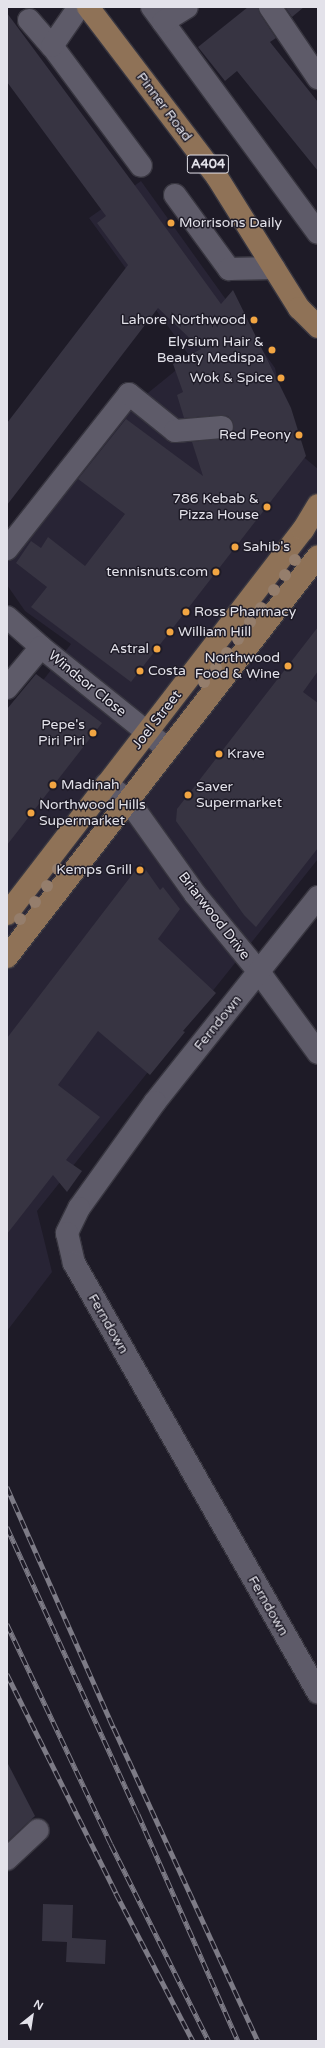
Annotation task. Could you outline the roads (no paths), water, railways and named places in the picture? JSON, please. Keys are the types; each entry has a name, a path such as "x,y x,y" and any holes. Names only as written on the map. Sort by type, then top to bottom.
{"main road":[{"name":"Pinner Road","path":"88,7 217,177 299,308 318,327"},
{"name":"Joel Street","path":"7,914 303,530 318,505"},
{"name":"Joel Street","path":"7,957 318,556"}],"street":[{"path":"52,46 79,7"},
{"path":"187,7 158,14 254,149 318,234"},
{"path":"270,7 318,78"},
{"path":"29,20 52,46 141,166"},
{"path":"175,195 229,269 274,268"},
{"path":"7,549 129,394 176,431 222,427"},
{"name":"Windsor Close","path":"7,617 41,647 168,749"},
{"path":"7,688 41,647"},
{"name":"Briarwood Drive","path":"106,784 128,800 195,894 259,972 318,1053"},
{"name":"Ferndown","path":"318,897 155,1102 79,1208 67,1233 74,1263 318,1693"},
{"path":"7,1859 38,1830"}],"railway":[{"path":"7,1487 114,1728 258,2041"},
{"path":"7,1527 138,1814 238,2041"},
{"path":"7,1624 111,1844 209,2041"},
{"path":"7,1674 116,1893 193,2041"}],"place":[{"name":"Morrisons Daily","path":"171,223"},
{"name":"Lahore Northwood","path":"254,320"},
{"name":"Elysium Hair & Beauty Medispa","path":"272,350"},
{"name":"Wok & Spice","path":"281,378"},
{"name":"Red Peony","path":"299,435"},
{"name":"786 Kebab & Pizza House","path":"267,507"},
{"name":"Sahib's","path":"235,547"},
{"name":"tennisnuts.com","path":"216,572"},
{"name":"Ross Pharmacy","path":"186,612"},
{"name":"William Hill","path":"170,632"},
{"name":"Astral","path":"157,649"},
{"name":"Northwood Food & Wine","path":"288,666"},
{"name":"Costa","path":"140,671"},
{"name":"Pepe's Piri Piri","path":"93,733"},
{"name":"Krave","path":"219,754"},
{"name":"Madinah","path":"53,785"},
{"name":"Saver Supermarket","path":"188,795"},
{"name":"Northwood Hills Supermarket","path":"31,813"},
{"name":"Kemps Grill","path":"140,870"}]}
